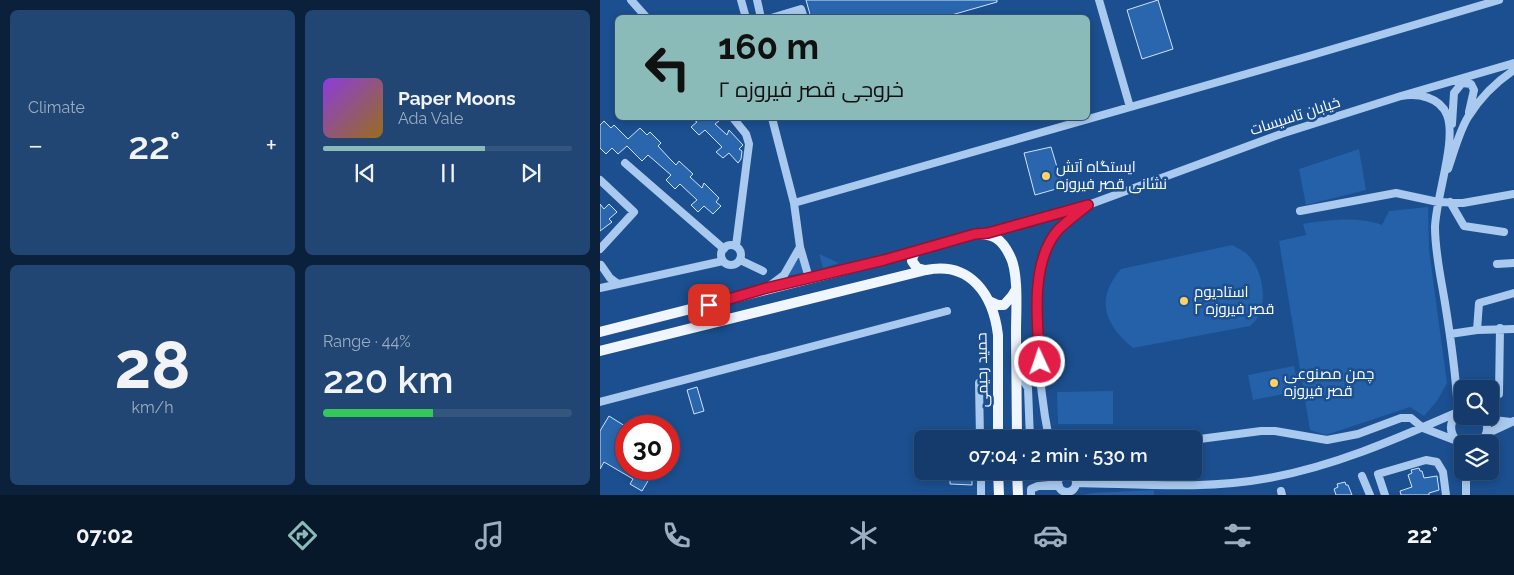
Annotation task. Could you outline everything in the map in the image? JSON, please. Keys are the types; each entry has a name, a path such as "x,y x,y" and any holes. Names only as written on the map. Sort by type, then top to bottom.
{"main road":[{"path":"600,332 916,251 975,234 988,233 999,240 1011,256 1014,271 1016,289 1017,430"},
{"path":"916,251 912,261 917,268 926,270"},
{"name":"حمید رحیمی","path":"600,351 926,270 940,267 956,270 969,277 982,289 989,301 996,321 998,334 998,430"},
{"path":"989,301 998,305 1004,305 1016,289"},
{"path":"998,480 999,495"},
{"path":"1017,480 1018,495"}],"street":[{"path":"632,0 644,15"},
{"path":"741,0 745,15"},
{"path":"757,0 761,15"},
{"path":"1099,0 1130,106"},
{"path":"1090,118 1499,0"},
{"path":"781,15 801,9 803,15"},
{"name":"خیابان تاسیسات","path":"988,233 1088,205 1281,134 1514,63"},
{"path":"1467,119 1482,98 1500,80 1514,70"},
{"path":"1442,182 1467,119 1474,90 1471,84 1466,82 1462,83 1454,93 1435,229 1437,261 1457,380"},
{"path":"1402,96 1411,94 1422,95 1432,99 1447,114 1450,130"},
{"path":"734,120 748,139 750,149 736,246 740,251 740,260"},
{"path":"773,120 794,203 800,247 809,278"},
{"path":"794,203 1082,120"},
{"path":"625,162 724,249"},
{"path":"600,180 634,212 600,249"},
{"path":"1300,211 1396,194 1438,202 1463,203 1514,194"},
{"path":"1450,202 1464,226 1504,232"},
{"path":"1047,430 1043,409 1039,346 1038,293 1040,268 1048,247 1058,230 1088,205"},
{"path":"736,246 729,246 724,249 721,255 723,261 731,266 740,260"},
{"path":"763,289 784,274 800,247"},
{"path":"600,256 600,268 618,284"},
{"path":"740,260 763,271"},
{"path":"600,288 723,261"},
{"path":"1497,264 1514,263"},
{"path":"1477,330 1479,303 1514,293"},
{"path":"600,402 947,311"},
{"path":"1450,334 1500,328 1514,329"},
{"path":"1499,394 1500,328"},
{"path":"1016,370 1028,388 1030,430"},
{"path":"1456,370 1459,380"},
{"path":"979,383 980,430"},
{"path":"1076,483 1197,485 1234,483 1268,478 1364,453 1454,414"},
{"path":"1202,439 1260,431 1275,431 1327,440 1358,434 1401,418 1411,418 1423,428 1454,441"},
{"path":"1454,418 1451,426 1451,432 1454,436"},
{"path":"1499,419 1513,421"},
{"path":"1486,434 1513,421"},
{"path":"1486,434 1487,425"},
{"path":"1385,495 1378,474 1426,460 1437,462 1443,472 1446,495"},
{"path":"1031,492 1038,486 1060,483 1071,476 1076,483"},
{"path":"1362,476 1370,495"},
{"path":"980,480 981,495"},
{"path":"1466,480 1466,495"},
{"path":"1060,483 1070,492 1076,483"}],"shaded area":[{"path":"1359,149 1366,190 1306,205 1299,169"},
{"path":"1428,207 1429,250 1447,383 1437,401 1424,416 1410,407 1326,435 1310,430 1279,241 1306,235 1303,224 1332,220 1363,220 1382,225 1389,211"},
{"name":"استادیوم قصر فیروزه ۲","path":"1232,245 1252,259 1262,283 1263,301 1261,310 1250,326 1133,348 1115,330 1106,311 1106,301 1113,280 1121,269"},
{"path":"819,254 839,263 823,268"},
{"path":"801,256 806,272 786,276"},
{"name":"چمن مصنوعی قصر فیروزه","path":"1294,366 1299,391 1253,400 1248,375"},
{"path":"1113,391 1113,424 1058,424 1057,392"},
{"path":"1154,490 1154,495 1083,495 1092,493"}],"building":[{"path":"806,0 997,0 997,2 952,15 810,15"},
{"path":"1158,0 1173,49 1142,59 1127,10"},
{"path":"694,120 718,120 719,121 715,124 727,135 729,130 743,145 739,149 742,151 741,159 738,163 729,153 723,158 716,152 722,147 705,130 699,135 691,127 697,122"},
{"path":"604,121 611,128 614,125 628,139 640,128 647,135 650,132 661,143 658,146 670,159 676,165 679,161 693,174 690,177 702,188 704,183 719,198 716,202 721,206 713,214 704,206 698,212 691,205 697,200 680,184 675,189 666,180 671,175 648,155 642,161 627,146 618,154 612,148 606,154 600,148 600,125"},
{"path":"1051,147 1063,187 1035,195 1024,153"},
{"path":"600,204 604,209 609,204 617,212 609,219 612,222 600,231"},
{"path":"697,387 704,411 694,414 687,390"},
{"path":"609,416 615,420 615,468 604,462 600,469 600,431"},
{"path":"1419,468 1424,478 1437,476 1439,490 1429,493 1429,495 1401,495 1400,491 1412,487 1408,475 1412,473 1411,470"},
{"path":"632,480 648,480 642,491 630,484"},
{"path":"950,480 972,480 972,485 950,484"},
{"path":"1345,482 1352,495 1336,495 1334,489 1338,487 1337,484"}],"place":[{"name":"ایستگاه آتش نشانی قصر فیروزه","path":"1046,176"},
{"name":"استادیوم قصر فیروزه ۲","path":"1184,301"},
{"name":"چمن مصنوعی قصر فیروزه","path":"1274,383"}],"route":[{"path":"709,305 763,289 884,260 1088,205 1058,230 1048,247 1040,268 1038,293 1040,362"}]}
